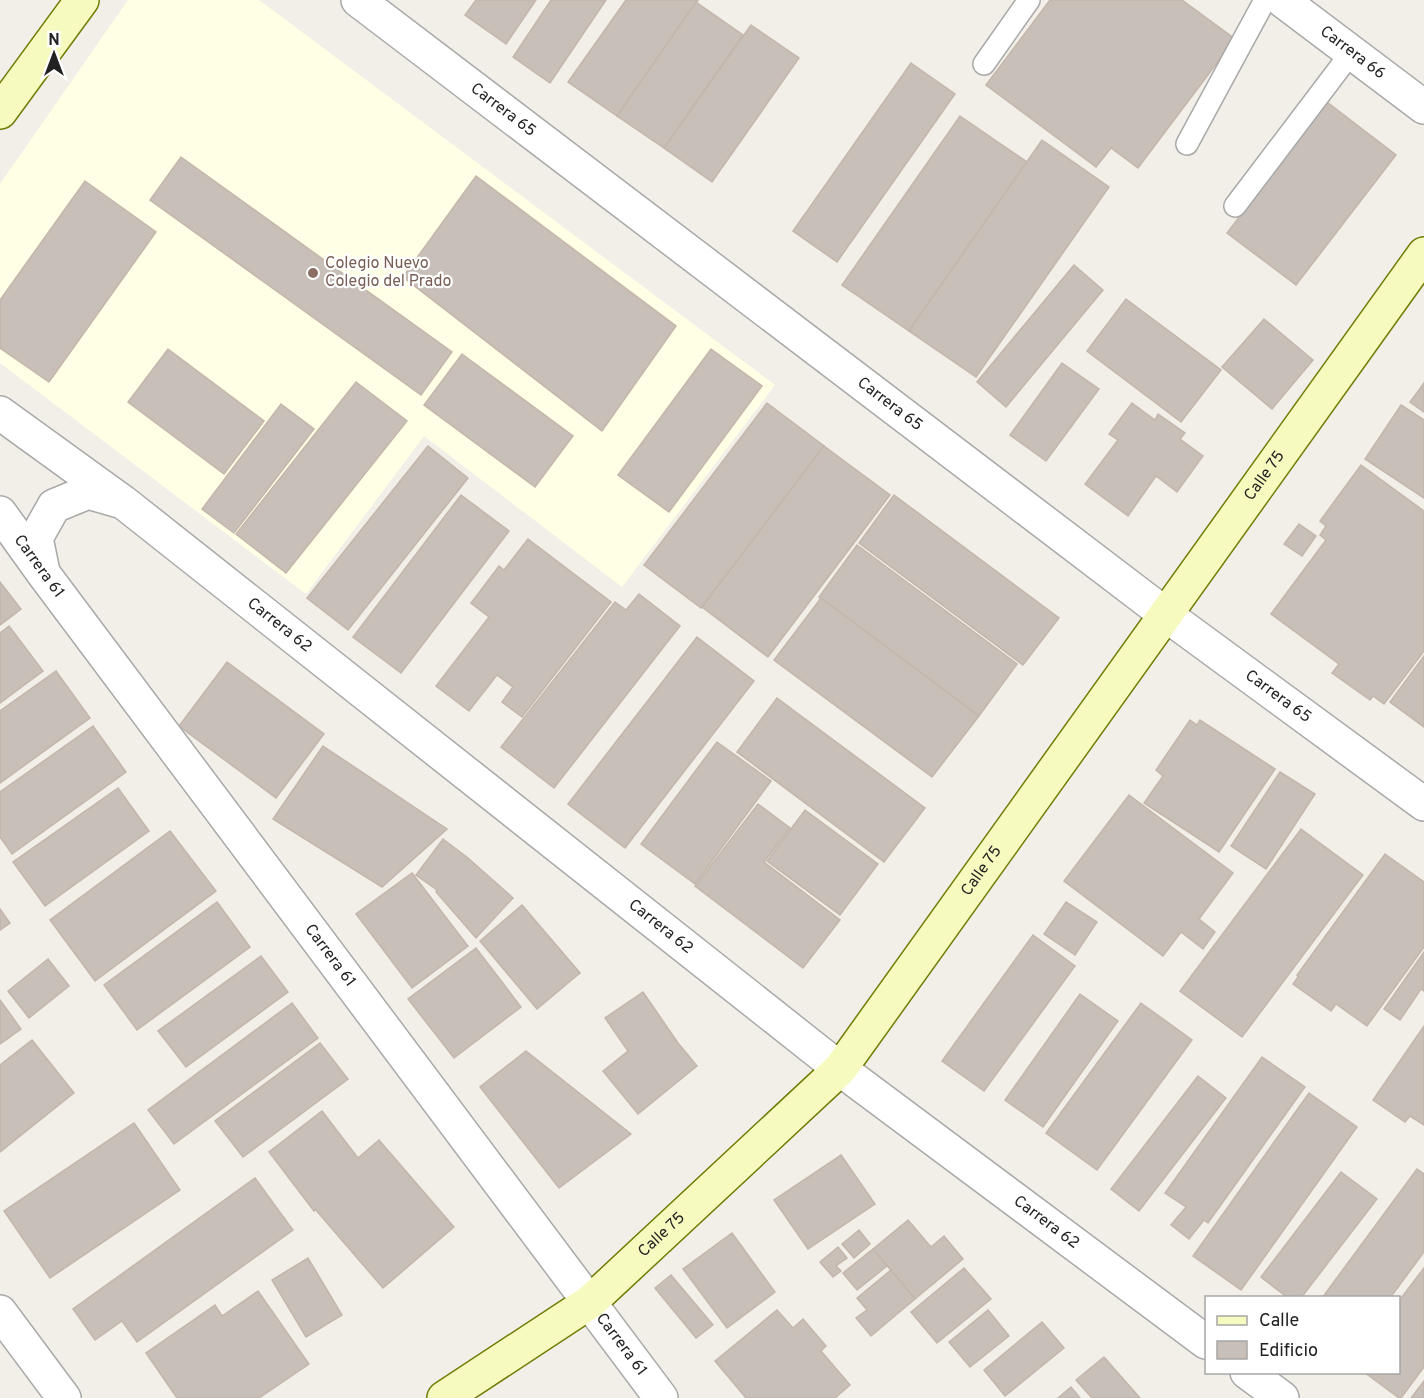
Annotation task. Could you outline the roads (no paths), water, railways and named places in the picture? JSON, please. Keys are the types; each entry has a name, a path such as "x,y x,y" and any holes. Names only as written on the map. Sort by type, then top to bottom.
{"street":[{"path":"0,112 82,0"},
{"name":"Carrera 65","path":"358,0 1165,614 1424,804"},
{"name":"Carrera 66","path":"1282,0 1424,107"},
{"name":"Calle 75","path":"444,1398 590,1302 840,1069 1424,254"},
{"name":"Carrera 62","path":"0,413 123,502 840,1069 1205,1341"},
{"name":"Carrera 62","path":"43,573 36,538 54,506 88,492 123,502"},
{"name":"Carrera 61","path":"0,513 661,1398"},
{"path":"0,1312 64,1398"},
{"path":"1250,1374 1282,1398"}],"lane":[{"path":"984,64 1029,0"},
{"path":"1187,144 1265,0"},
{"path":"1235,206 1351,53"}],"place":[{"name":"Colegio Nuevo Colegio del Prado","path":"313,273"}]}
